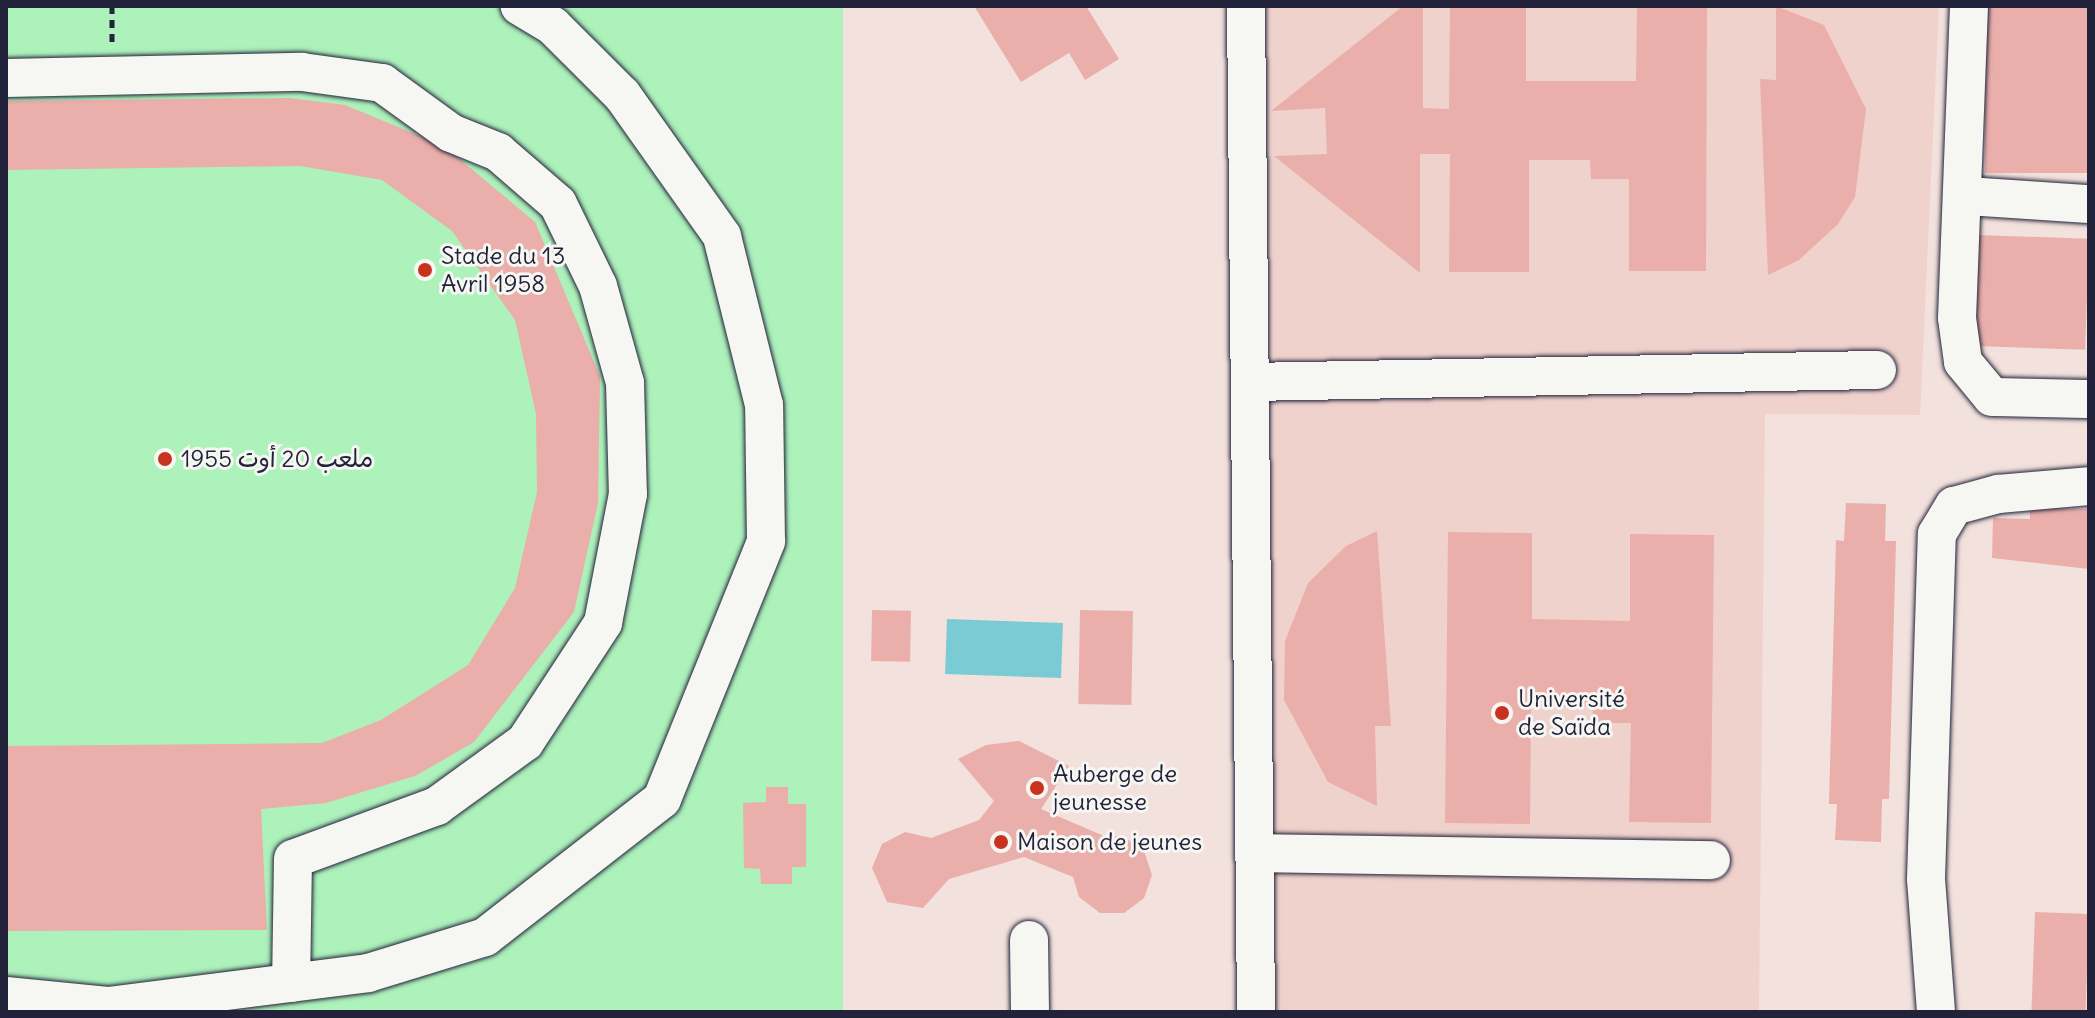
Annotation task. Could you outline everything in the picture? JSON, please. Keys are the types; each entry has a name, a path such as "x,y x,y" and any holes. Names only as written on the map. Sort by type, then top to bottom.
{"street":[{"path":"6,996 66,1009 108,1009 368,973 485,937 662,799 766,541 764,405 722,236 622,95 553,26 520,6"},
{"path":"1246,6 1256,1012"},
{"path":"1969,6 1967,196 1957,318 1963,362 1977,387 1992,397 2089,399"},
{"path":"6,78 302,72 382,83 451,133 498,152 558,204 598,286 625,383 628,494 603,623 525,742 437,806 293,859 291,983"},
{"path":"1967,196 2089,204"},
{"path":"1250,382 1877,370"},
{"path":"1936,1012 1926,879 1937,534 1954,506 1998,494 2089,486"},
{"path":"1254,853 1711,860"},
{"path":"1029,940 1030,1012"}],"shaded area":[{"name":"Université de Saïda","path":"1231,6 1939,6 1920,415 1765,414 1759,1012 1247,1012"}],"green space":[{"name":"Stade du 13 Avril 1958","path":"6,6 843,6 843,1012 6,1012"}],"water":[{"path":"947,619 1063,623 1061,678 945,674"}],"building":[{"path":"974,6 1086,6 1119,59 1085,80 1069,53 1021,82"},
{"path":"1403,6 1423,6 1423,108 1449,109 1450,6 1526,6 1526,81 1636,81 1637,6 1707,6 1706,271 1629,271 1629,179 1591,179 1590,160 1529,160 1529,272 1449,272 1450,154 1420,154 1420,273 1274,156 1327,154 1325,108 1271,111"},
{"path":"1776,6 1824,25 1866,109 1855,197 1838,224 1799,260 1768,275 1760,79 1776,80"},
{"path":"1985,6 2089,6 2089,173 1985,173"},
{"path":"290,98 345,105 444,146 535,222 600,376 598,503 574,612 474,742 415,776 326,803 261,809 267,930 6,931 6,746 322,743 381,720 468,665 515,588 537,492 536,414 515,320 452,231 382,180 300,166 6,170 6,101"},
{"path":"1979,235 2089,239 2085,350 1975,346"},
{"path":"1846,503 1886,504 1885,541 1896,541 1889,799 1882,799 1881,842 1835,840 1837,804 1829,804 1836,540 1844,541"},
{"path":"2030,508 2089,509 2089,569 1992,558 1993,518 2030,519"},
{"path":"1377,531 1391,726 1375,726 1377,806 1328,782 1284,700 1285,641 1308,583 1346,546"},
{"path":"1448,532 1532,533 1532,619 1630,621 1630,534 1714,535 1711,823 1629,822 1631,723 1592,723 1593,707 1531,707 1530,824 1445,823"},
{"path":"872,610 911,611 910,662 871,661"},
{"path":"1080,610 1133,611 1131,705 1078,704"},
{"path":"1019,741 1069,766 1041,809 1104,836 1123,836 1144,851 1152,875 1144,898 1124,913 1100,913 1079,897 1073,877 1024,857 949,879 923,908 887,902 872,868 882,844 905,832 931,838 979,820 994,801 958,759 986,745"},
{"path":"766,787 788,787 788,804 806,804 806,867 792,867 792,884 761,884 760,869 744,868 743,803 766,802"},
{"path":"2035,912 2089,914 2086,1012 2032,1012"}],"place":[{"name":"Stade du 13 Avril 1958","path":"425,270"},
{"name":"ملعب 20 أوت 1955","path":"165,459"},
{"name":"Université de Saïda","path":"1502,713"},
{"name":"Auberge de jeunesse","path":"1037,788"},
{"name":"Maison de jeunes","path":"1001,842"}]}
